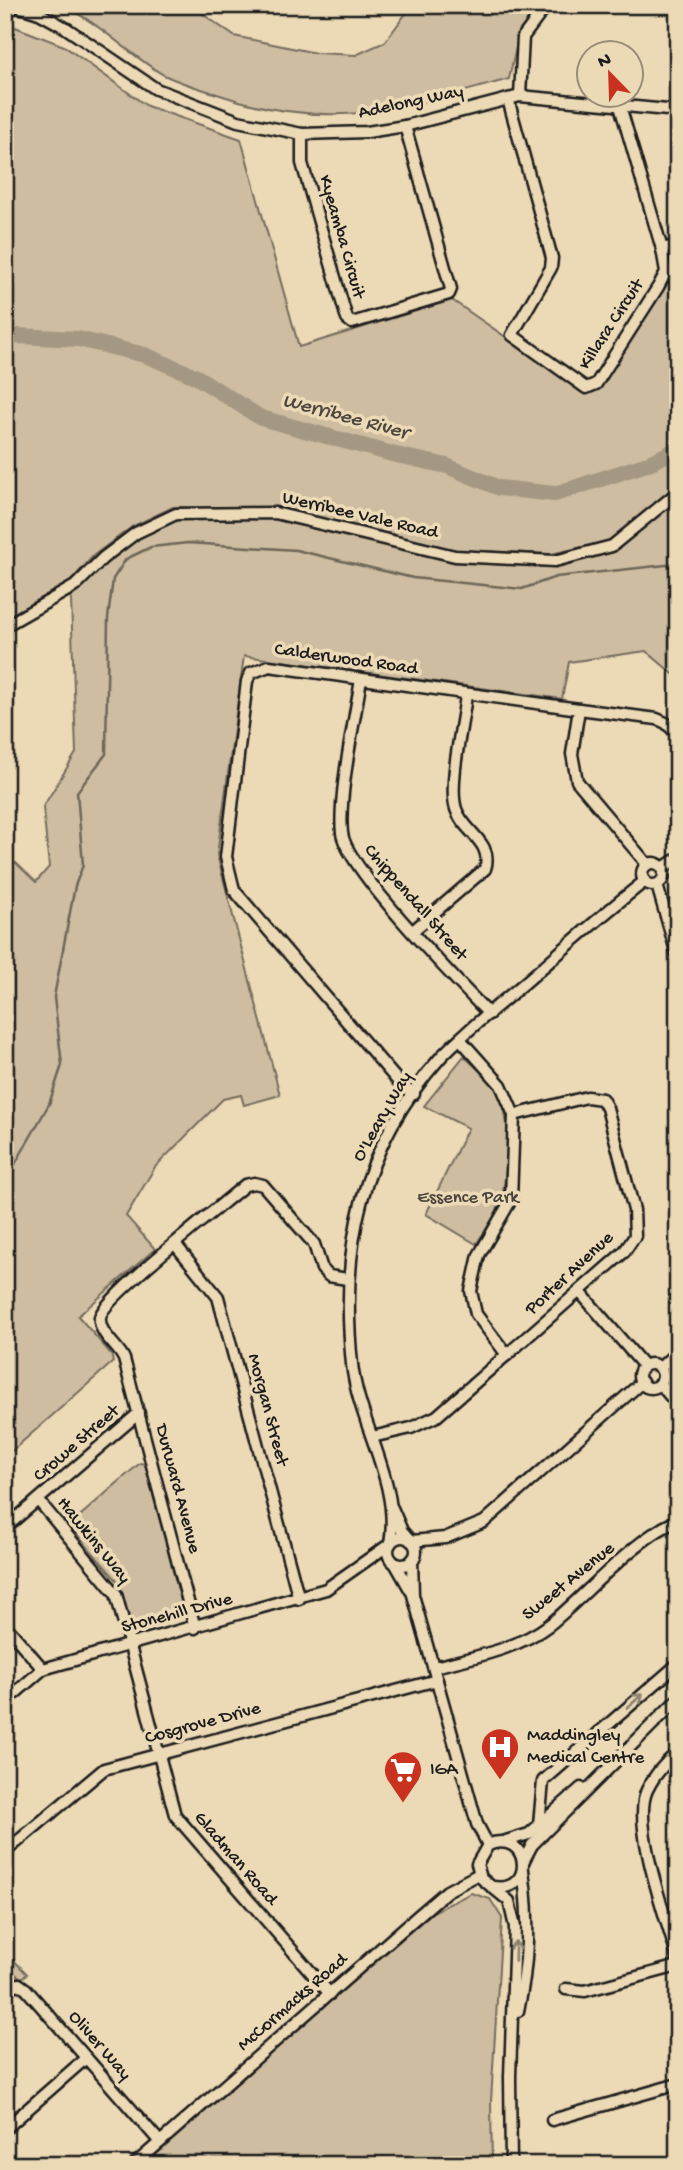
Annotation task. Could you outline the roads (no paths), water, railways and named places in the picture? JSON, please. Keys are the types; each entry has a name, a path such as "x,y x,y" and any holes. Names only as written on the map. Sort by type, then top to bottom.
{"street":[{"name":"Adelong Way","path":"14,5 39,13 66,28 156,89 237,121 302,134 367,132 405,126 520,96 574,101"},
{"path":"520,96 523,37 547,5"},
{"name":"Killara Circuit","path":"508,99 552,258 551,268 512,331 516,340 586,388 591,388 654,295 666,272 662,249 621,108"},
{"name":"Adelong Way","path":"643,108 678,111"},
{"name":"Kyeamba Circuit","path":"302,134 302,163 347,319 352,323 449,294 451,289 405,126"},
{"path":"662,249 678,245"},
{"name":"Werribee Vale Road","path":"5,626 75,586 103,558 136,533 176,514 275,513 455,556 555,561 612,546 678,492"},
{"name":"Calderwood Road","path":"414,1094 403,1087 234,890 226,858 247,681 251,673 269,666 657,719 666,723 678,735"},
{"name":"Chippendall Street","path":"361,679 342,833 346,849 354,862 489,1014"},
{"path":"414,930 485,869 488,861 485,848 459,817 453,796 466,695"},
{"path":"579,709 572,754 577,781 647,864"},
{"path":"663,868 678,858"},
{"path":"647,864 657,863 663,868 664,877 657,885"},
{"path":"647,864 642,874 645,881 657,885"},
{"name":"O'Leary Way","path":"389,1501 352,1368 347,1279 357,1212 374,1162 414,1094 439,1059 645,881"},
{"path":"657,885 678,958"},
{"path":"460,1039 501,1085 514,1115 511,1200 479,1255 471,1291 476,1314 507,1355"},
{"name":"Porter Avenue","path":"372,1437 411,1427 437,1416 624,1252 635,1236 634,1210 607,1108 601,1099 587,1097 514,1115"},
{"path":"175,1244 244,1185 254,1183 263,1185 314,1244 323,1269 329,1276 347,1279"},
{"name":"Durward Avenue","path":"175,1244 109,1303 100,1315 100,1325 124,1359 195,1628"},
{"name":"Morgan Street","path":"175,1244 218,1297 299,1599"},
{"path":"580,1292 644,1367"},
{"path":"660,1368 678,1351"},
{"path":"652,1364 660,1368 663,1374 660,1384 649,1387 642,1382 640,1374 644,1367 652,1364"},
{"path":"361,1564 394,1562 402,1565 445,1538 484,1522 642,1382"},
{"path":"660,1384 678,1405"},
{"name":"Crowe Street","path":"5,1528 139,1413"},
{"name":"Hawkins Way","path":"38,1500 113,1587 131,1645"},
{"path":"389,1501 402,1531 415,1548 413,1595"},
{"path":"389,1501 388,1551 413,1595 477,1824 488,1845"},
{"name":"Sweet Avenue","path":"434,1667 504,1649 548,1626 655,1533 678,1521"},
{"path":"390,1544 401,1537 411,1540 445,1538"},
{"name":"Stonehill Drive","path":"5,1702 43,1669 299,1599 326,1589 390,1544"},
{"path":"5,1625 43,1669"},
{"name":"Gladman Road","path":"131,1645 175,1815 330,1994"},
{"path":"539,1825 543,1781 678,1664"},
{"name":"Cosgrove Drive","path":"5,1852 94,1775 158,1753 437,1680"},
{"path":"493,1887 500,1888 514,1883 533,1846 604,1771 678,1699"},
{"path":"678,1752 664,1763 646,1792 643,1829 678,1959"},
{"path":"511,2165 510,2077 514,2032 515,1927 509,1901 479,1874 479,1857 488,1845 517,1840 539,1825 604,1771"},
{"path":"503,1842 517,1849 523,1866 528,1908 526,1979 514,2032"},
{"name":"McCormacks Road","path":"134,2165 447,1891 479,1874"},
{"path":"566,1989 585,1991 678,1966"},
{"name":"Oliver Way","path":"5,1988 19,1984 26,1989 160,2142"},
{"path":"5,2129 86,2059"},
{"path":"552,2120 678,2084"}],"waterway":[{"name":"Werribee River","path":"5,338 19,336 78,339 145,355 197,377 261,418 392,454 447,466 499,488 555,494 647,464 678,449"},
{"path":"5,1182 49,1104 62,1065 54,997 75,886 83,865 77,792 106,754 108,618 113,579 126,559 151,547 188,543 296,550 413,578 522,589 556,577 675,564 678,552"}],"place":[{"name":"Maddingley Medical Centre","path":"500,1781"},
{"name":"IGA","path":"403,1804"}],"park label":[{"name":"Essence Park","path":"468,1198"}]}
